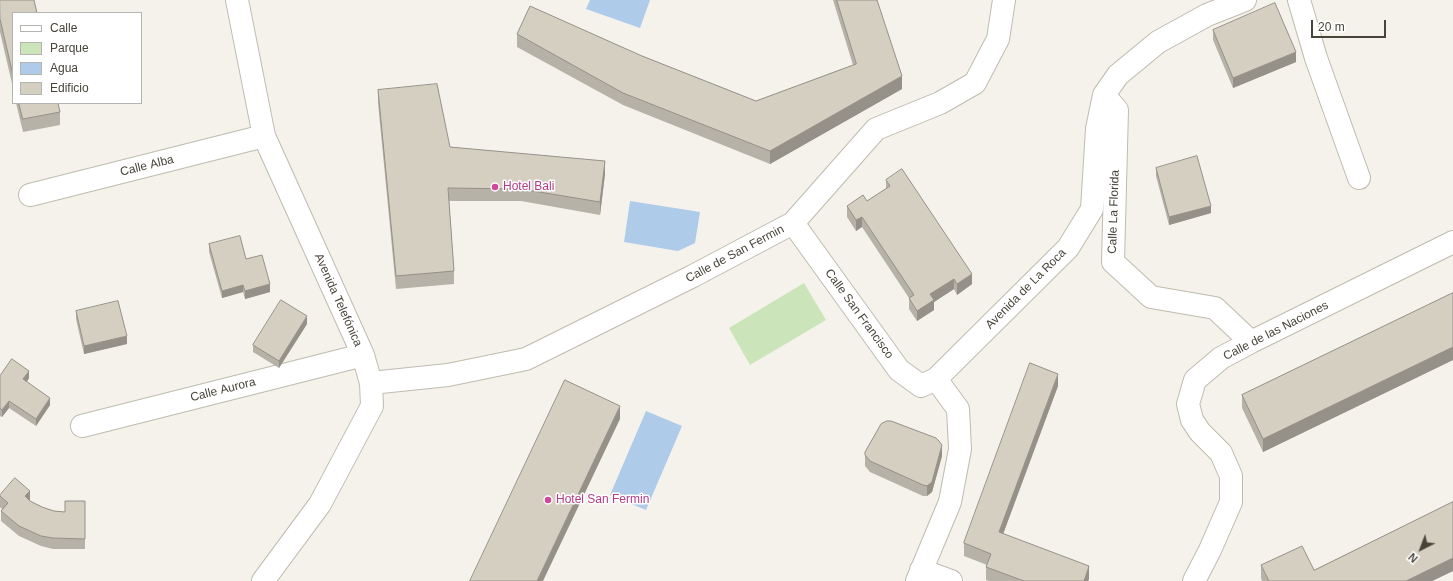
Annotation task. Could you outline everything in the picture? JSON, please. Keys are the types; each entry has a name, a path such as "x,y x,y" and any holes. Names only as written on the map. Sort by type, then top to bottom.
{"street":[{"name":"Avenida Telefónica","path":"237,0 264,136 363,355 371,383 372,406 320,504 263,581"},
{"name":"Calle de San Fermin","path":"371,383 448,375 526,359 693,276 793,223 876,128 940,104 975,83 998,39 1004,0"},
{"name":"Avenida de La Roca","path":"936,379 1068,248 1092,209 1097,129 1104,96 1118,75 1158,42 1207,16 1245,0"},
{"path":"1299,0 1316,58 1359,178"},
{"name":"Calle La Florida","path":"1104,96 1117,110 1113,262 1151,297 1215,308 1251,342"},
{"name":"Calle Alba","path":"30,195 264,136"},
{"name":"Calle San Francisco","path":"793,223 899,370 921,386 936,379"},
{"name":"Calle de las Naciones","path":"1194,581 1210,550 1231,502 1231,476 1221,453 1200,432 1192,420 1188,404 1195,380 1221,358 1453,242"},
{"name":"Calle Aurora","path":"82,426 363,355"},
{"path":"936,379 958,409 960,449 950,502 919,575 951,581"}],"green space":[{"path":"804,283 826,320 750,365 729,328"}],"water":[{"path":"590,0 650,0 640,28 586,9"},
{"path":"630,201 700,212 695,243 678,251 624,242"},
{"path":"646,411 682,426 646,510 610,495"}],"building":[{"path":"0,0 34,0 37,12 12,12 12,71 0,19"},
{"path":"837,0 877,0 902,76 770,151 623,93 517,34 530,6 642,56 756,101 856,64"},
{"path":"1275,3 1296,52 1233,78 1213,30"},
{"name":"Hotel Bali","path":"437,84 450,147 605,161 600,202 521,189 448,188 454,271 396,276 378,90"},
{"path":"19,104 58,104 60,112 23,119"},
{"path":"1197,156 1211,206 1169,217 1156,168"},
{"path":"902,169 972,274 957,284 954,279 930,294 934,300 917,311 909,298 914,295 862,217 856,220 847,206 863,195 867,201 890,186 886,180"},
{"path":"240,236 246,259 262,255 270,284 245,291 243,285 222,291 209,244"},
{"path":"1453,293 1453,347 1263,439 1242,395"},
{"path":"281,300 307,316 279,361 253,345"},
{"path":"118,301 127,336 84,346 76,311"},
{"path":"12,359 29,371 23,379 50,398 36,419 9,401 2,410 0,408 0,376"},
{"path":"1030,363 1058,374 999,532 1089,566 1084,581 1024,581 986,567 991,554 964,543"},
{"name":"Hotel San Fermin","path":"565,380 620,406 537,581 470,581"},
{"path":"891,421 936,438 942,445 932,482 927,486 870,461 865,455 865,452 881,424"},
{"path":"15,478 30,491 25,496 30,501 54,511 65,512 65,501 85,501 85,539 41,536 19,526 1,511 8,503 0,495"},
{"path":"1453,502 1453,558 1406,581 1269,581 1261,565 1302,546 1314,570"}],"place":[{"name":"Hotel Bali","path":"495,187"},
{"name":"Hotel San Fermin","path":"548,500"}]}
